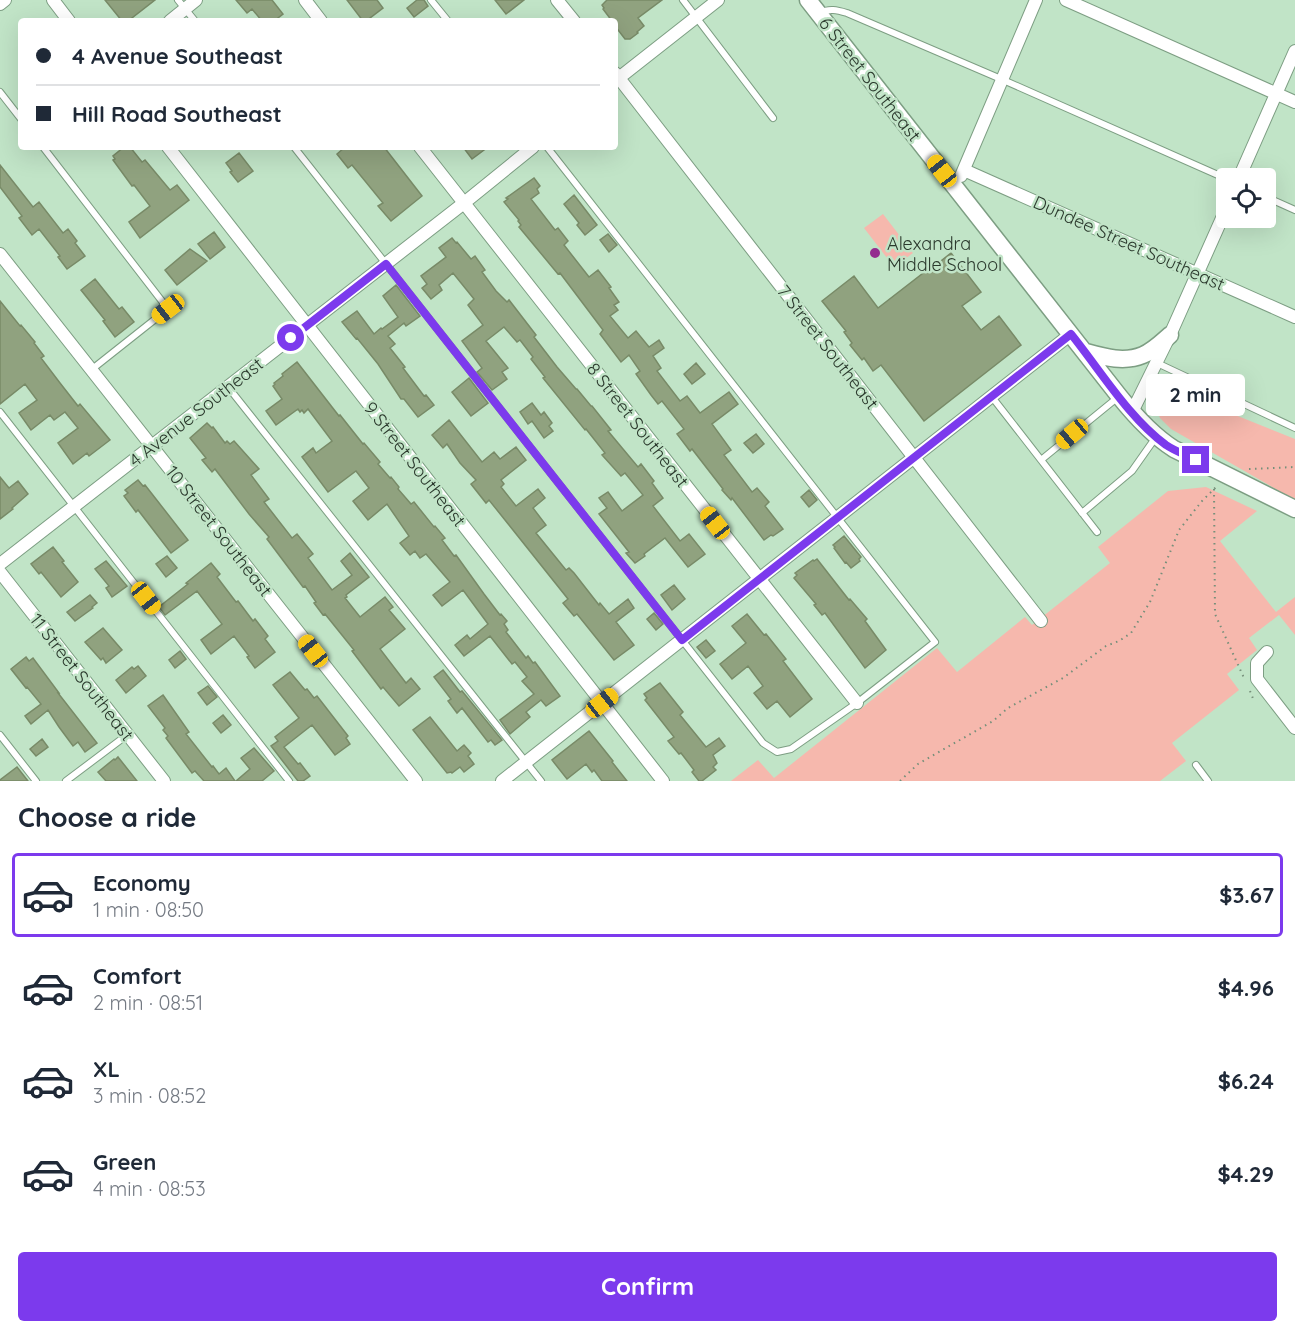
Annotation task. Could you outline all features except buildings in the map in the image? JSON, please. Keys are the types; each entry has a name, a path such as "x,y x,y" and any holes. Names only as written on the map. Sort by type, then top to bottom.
{"street":[{"path":"0,4 5,0"},
{"path":"53,0 67,18"},
{"path":"172,18 182,4 196,0"},
{"path":"304,0 319,18"},
{"path":"557,0 572,18"},
{"path":"618,76 718,0"},
{"path":"956,188 1036,0"},
{"path":"1066,0 1295,102"},
{"name":"6 Street Southeast","path":"813,7 1132,412 1156,436 1174,449 1295,509"},
{"path":"1244,168 1295,51"},
{"name":"7 Street Southeast","path":"618,80 1041,621"},
{"name":"9 Street Southeast","path":"170,150 663,781"},
{"name":"8 Street Southeast","path":"422,150 857,703"},
{"name":"4 Avenue Southeast","path":"0,564 529,150"},
{"name":"Dundee Street Southeast","path":"964,170 1295,317"},
{"path":"1132,412 1157,363 1218,228"},
{"name":"10 Street Southeast","path":"0,254 416,781"},
{"path":"502,781 1071,334"},
{"path":"1086,352 1111,359 1126,359 1143,355 1170,335"},
{"name":"11 Street Southeast","path":"0,572 164,781"},
{"path":"1267,652 1257,663 1257,679 1295,728"}],"lane":[{"path":"431,0 446,18"},
{"path":"683,0 773,118"},
{"path":"182,4 193,18"},
{"path":"813,7 847,13 1216,174"},
{"path":"0,92 18,115"},
{"path":"45,150 168,309 92,370"},
{"path":"296,150 763,744 777,752 791,749 857,703 935,642 549,150"},
{"path":"1276,201 1295,210"},
{"path":"1157,363 1295,428"},
{"path":"228,387 541,781"},
{"path":"991,396 1097,532"},
{"path":"1041,460 1119,396"},
{"path":"0,412 289,781"},
{"path":"1082,513 1132,471 1156,436"},
{"path":"0,735 36,781"},
{"path":"66,781 127,735"},
{"path":"1196,765 1208,781"}],"path":[{"path":"1154,417 1153,408 1171,369"},
{"path":"1240,470 1295,467"},
{"path":"900,781 918,764 993,721 1008,708 1063,678 1106,646 1131,633 1150,602 1179,530 1219,483"},
{"path":"1214,489 1215,614 1244,679"},
{"path":"1249,690 1254,701"}],"shaded area":[{"path":"883,214 913,253 894,267 864,228"},
{"path":"1168,388 1295,439 1295,500 1171,429 1160,418 1156,409"},
{"path":"1206,487 1257,511 1220,541 1276,612 1295,597 1295,635 1279,615 1249,638 1257,650 1227,674 1239,690 1172,743 1186,761 1160,781 731,781 758,760 774,778 937,648 957,672 1025,617 1032,625 1110,563 1098,547 1168,491"}],"place":[{"name":"Alexandra Middle School","path":"875,253"}],"route":[{"path":"291,338 386,264 682,640 1071,334 1145,426 1167,445 1196,460"}]}
